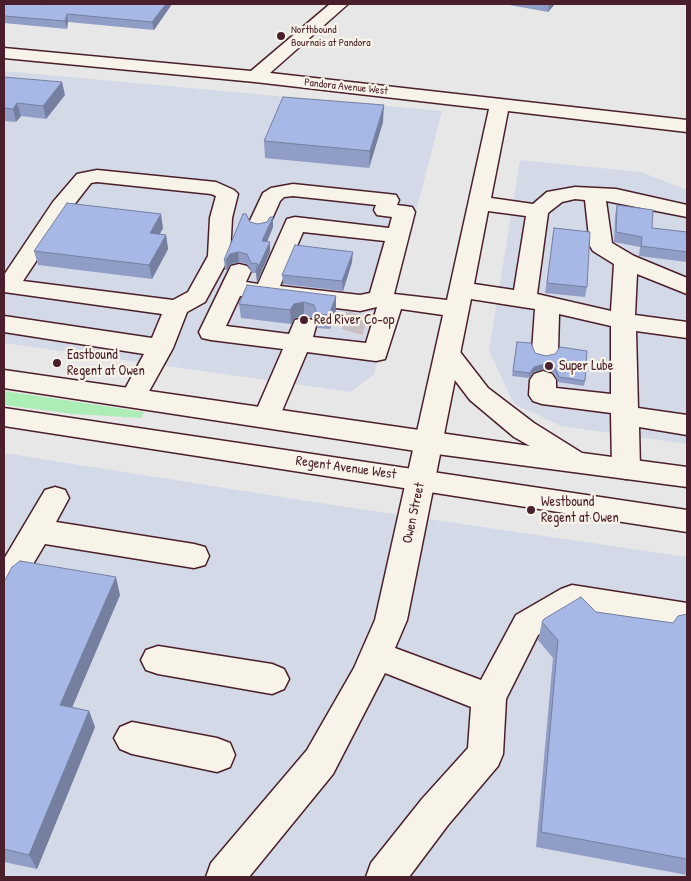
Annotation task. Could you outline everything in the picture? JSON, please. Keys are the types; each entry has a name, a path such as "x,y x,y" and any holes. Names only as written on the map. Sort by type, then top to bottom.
{"street":[{"path":"255,77 340,4"},
{"name":"Pandora Avenue West","path":"4,53 255,77 687,126"},
{"name":"Owen Street","path":"225,877 320,762 367,676 391,620 500,104"},
{"path":"98,176 216,188 227,194 221,218 219,256 197,298 177,308 6,288 61,207 84,178 98,176"},
{"path":"259,225 271,198 278,192 293,190 388,200 385,210 404,212 398,236 365,317"},
{"path":"479,203 538,211 555,197 575,193 616,195 687,211"},
{"path":"594,194 601,246 626,261 687,286"},
{"path":"538,211 543,330"},
{"path":"264,309 295,224 398,236"},
{"path":"626,261 623,322 626,469"},
{"path":"365,317 307,319 264,309 212,332 235,280 264,309 307,319 365,317 459,300 543,330 623,322 687,330"},
{"path":"133,398 160,348 177,308"},
{"path":"266,418 307,319"},
{"path":"4,324 160,348"},
{"path":"448,354 479,394 524,430 582,464"},
{"path":"4,379 429,443 687,478"},
{"path":"543,383 542,395 625,410 687,425"},
{"name":"Regent Avenue West","path":"4,417 422,479 687,521"},
{"path":"12,562 37,531 55,498"},
{"path":"37,531 194,556"},
{"path":"385,877 435,812 485,754 489,698 527,625 572,598 687,616"},
{"path":"376,655 489,698"},
{"path":"158,660 272,679"},
{"path":"132,738 217,755"}],"shaded area":[{"path":"4,71 442,111 374,374 351,392 4,343"},
{"path":"520,160 641,172 687,190 687,444 561,426 514,404 489,351"},
{"path":"4,453 326,504 687,557 687,877 4,877"}],"green space":[{"path":"4,391 144,412 141,418 74,414 4,405"}],"building":[{"path":"4,4 166,4 152,22 67,14 65,21 4,16"},
{"path":"4,77 62,82 43,106 17,103 13,109 4,108"},
{"path":"283,97 384,105 370,151 264,141"},
{"path":"67,203 161,214 150,233 166,235 149,265 34,251"},
{"path":"617,205 653,210 652,228 687,232 687,252 641,246 642,237 616,232"},
{"path":"243,214 246,214 250,222 258,224 267,222 270,217 273,217 262,241 270,242 256,272 258,264 251,263 247,254 238,252 230,254 224,260"},
{"path":"554,228 590,232 587,287 547,283"},
{"path":"295,245 353,252 342,281 282,275"},
{"path":"247,285 336,296 329,315 317,314 314,305 304,302 294,304 290,310 239,304"},
{"name":"Super Lube","path":"517,342 531,343 535,353 546,356 555,354 560,347 587,351 585,381 559,377 555,368 545,364 534,367 530,373 513,371"},
{"path":"20,561 116,577 60,705 89,711 29,855 4,849 4,582 12,567"},
{"path":"581,597 596,612 673,623 678,616 687,614 687,859 541,832 558,640 542,622"}],"tunnel":[{"path":"352,332 357,314"}],"place":[{"name":"Northbound Bournais at Pandora","path":"281,36"},
{"name":"Red River Co-op","path":"304,320"},
{"name":"Eastbound Regent at Owen","path":"57,363"},
{"name":"Super Lube","path":"549,366"},
{"name":"Westbound Regent at Owen","path":"531,510"}]}
